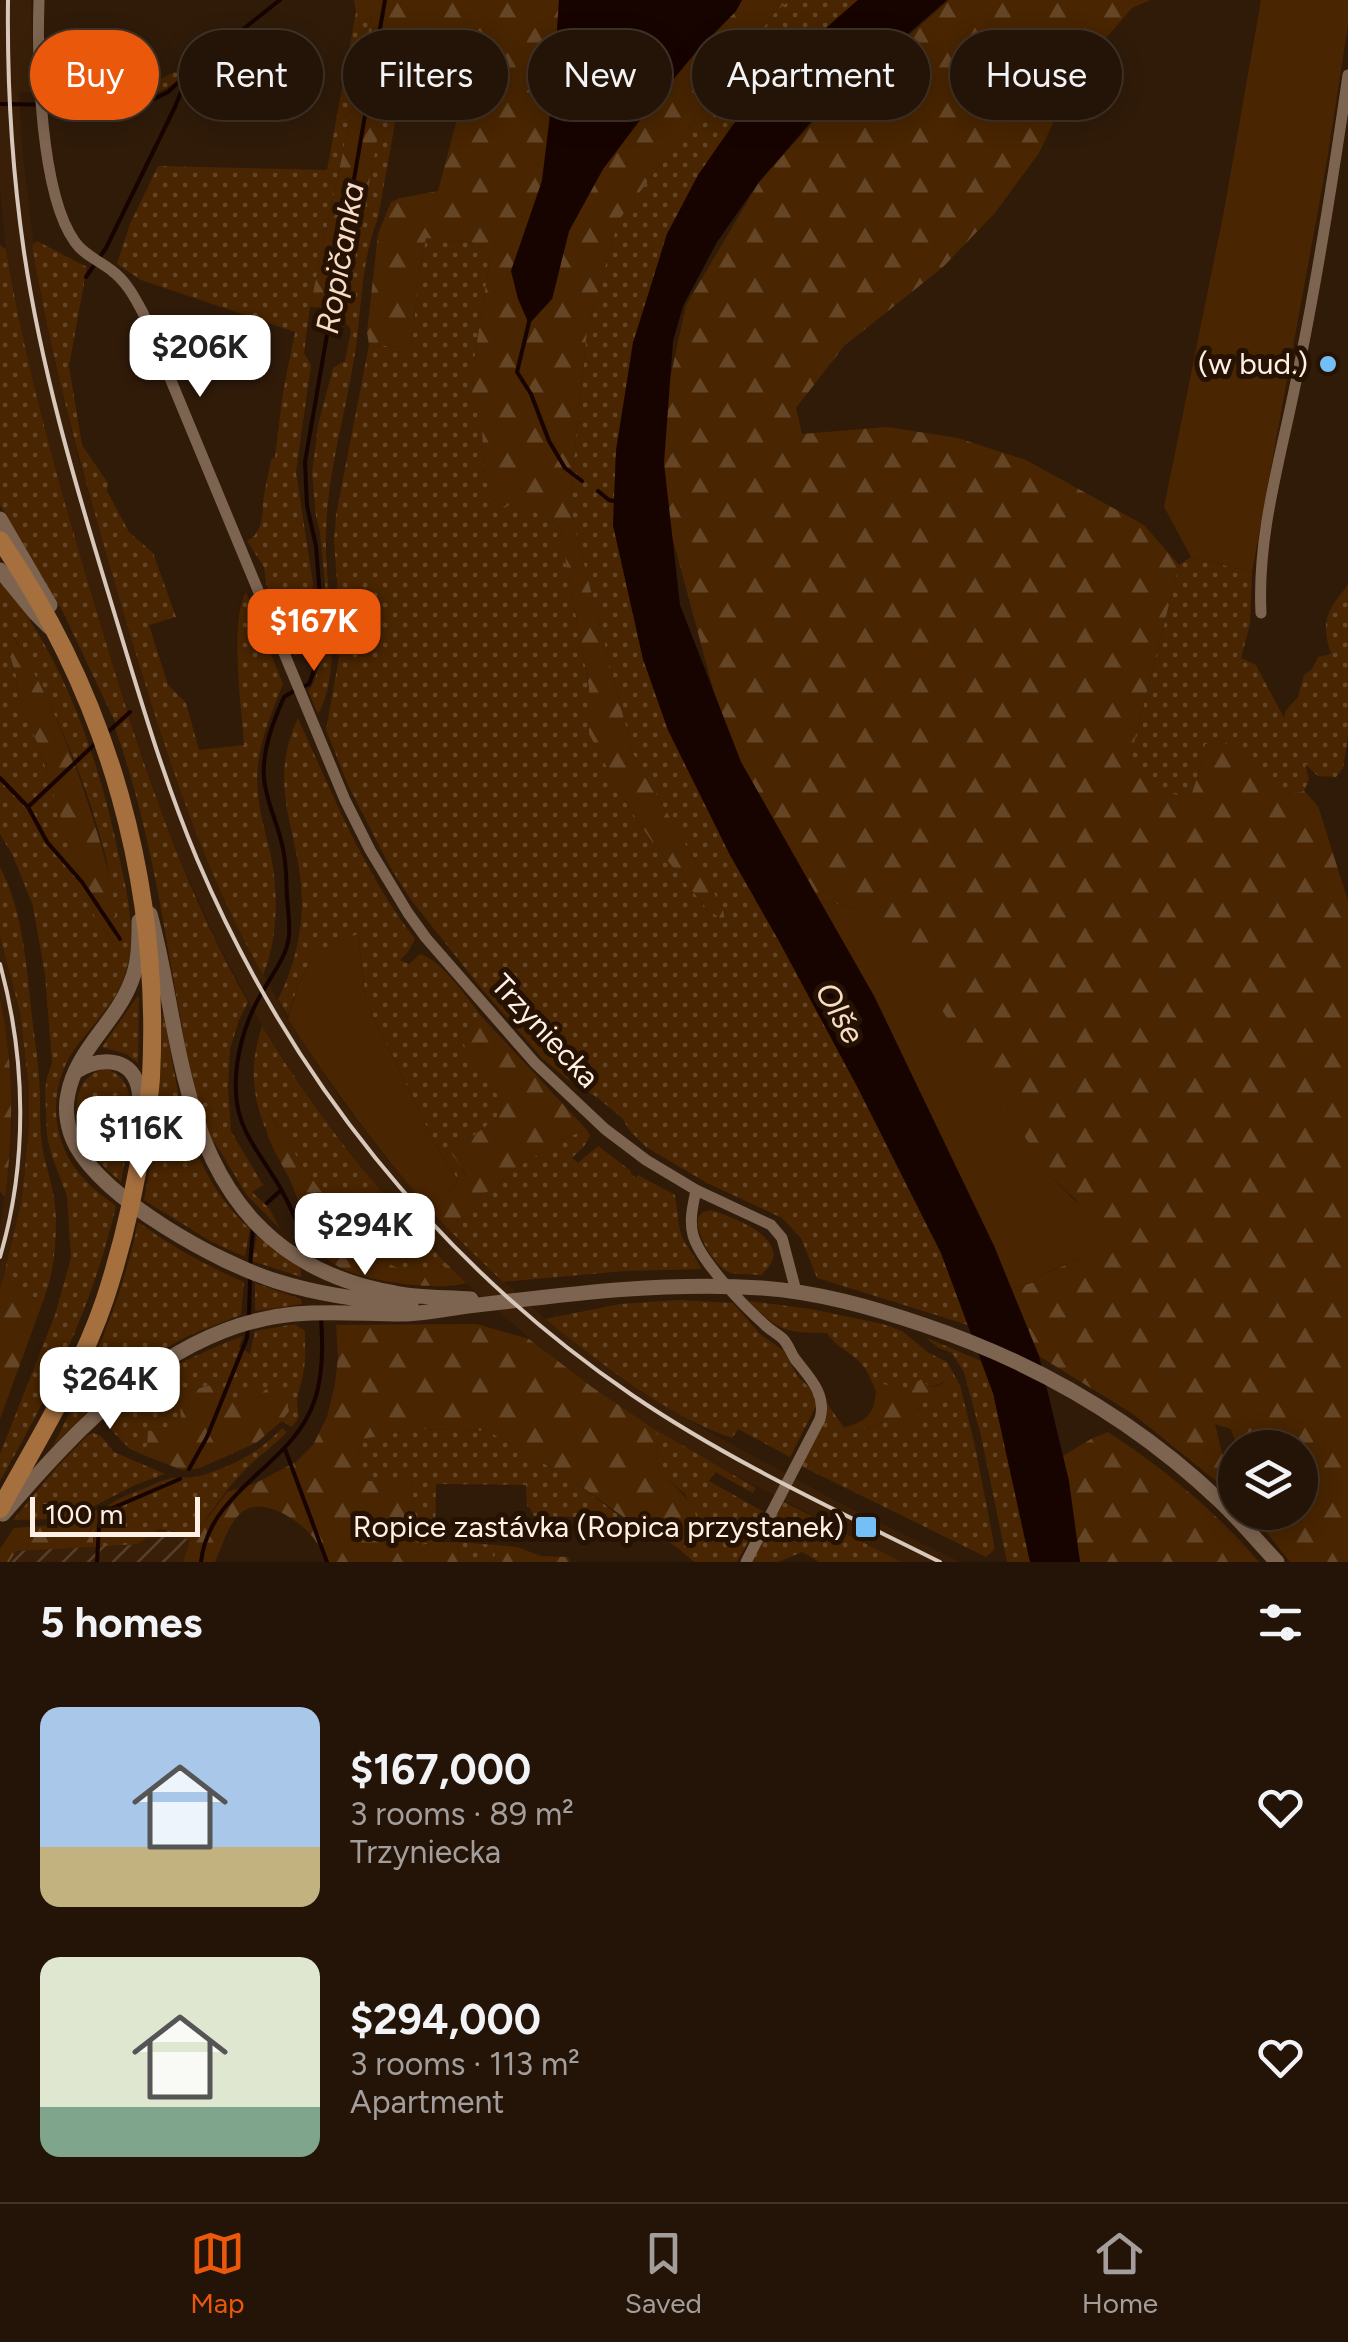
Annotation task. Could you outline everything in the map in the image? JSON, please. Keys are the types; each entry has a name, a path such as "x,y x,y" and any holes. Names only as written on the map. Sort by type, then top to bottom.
{"main road":[{"path":"0,519 50,604 56,633"},
{"path":"0,540 56,633 100,732 155,932 185,1082 210,1156 238,1203 283,1249 344,1280 399,1294 510,1301"},
{"path":"0,570 35,614 56,633"},
{"path":"137,866 138,951 131,984 93,1039 67,1096 75,1144 92,1168 166,1226 218,1256 274,1280 343,1297 428,1305 510,1301"},
{"path":"0,1513 68,1383 104,1301 126,1226 151,1081 152,991 137,866"},
{"path":"76,1072 92,1063 108,1061 131,1072 140,1097 142,1147"},
{"path":"0,1513 118,1395 151,1370 212,1336 292,1314 405,1314 684,1285 762,1288 862,1305 939,1330 1011,1360 1069,1388 1137,1432 1220,1502 1277,1562"}],"street":[{"name":"Trzyniecka","path":"39,0 42,115 58,204 69,233 91,258 122,280 142,313 280,647 370,850 426,938 535,1063 605,1129 646,1160 696,1190 771,1226 782,1238 796,1292"},
{"path":"1261,613 1268,512 1296,382 1348,75"},
{"path":"1338,146 1348,162"},
{"path":"696,1190 691,1222 701,1252 767,1328 783,1338 817,1388 822,1402 820,1420 746,1562"}],"shaded area":[{"path":"0,0 31,0 30,92 19,93 23,156 38,281 79,461 145,681 192,820 238,927 288,1019 339,1097 386,1158 458,1239 545,1319 640,1389 704,1429 838,1502 960,1562 902,1562 691,1452 625,1410 557,1362 466,1283 389,1203 318,1112 266,1033 215,938 167,829 120,689 54,468 27,359 6,249 0,189"},
{"path":"0,936 20,1013 29,1088 29,1126 22,1199 0,1288 0,1225 12,1126 9,1055 0,999"},
{"path":"158,1529 176,1532 190,1541 183,1562 9,1562 15,1551 138,1544"}],"green space":[{"path":"354,0 559,0 557,30 528,30 528,120 549,120 542,181 511,271 552,299 569,231 603,169 640,120 672,120 672,81 692,57 694,120 618,221 587,331 569,506 633,754 723,909 725,921 708,910 653,843 589,734 589,687 560,529 548,516 533,509 499,506 484,478 482,426 472,393 491,252 475,243 426,238 412,347 369,345 367,332 378,234 391,202 438,191 457,120 508,120 508,30 369,30 372,15 356,12"},
{"path":"742,0 790,0 762,30 717,30"},
{"path":"790,0 858,0 824,30 762,30"},
{"path":"949,0 1150,0 1132,8 1113,30 950,30 950,120 1054,120 1039,153 994,214 943,267 844,346 796,408 802,434 887,427 958,438 1026,460 1144,525 1179,565 1130,759 1148,786 1190,799 1205,744 1225,743 1267,772 1274,787 1292,794 1304,791 1318,806 1348,901 1348,1562 1290,1562 1265,1530 1318,1530 1318,1430 1231,1430 1215,1424 1216,1481 1133,1414 1039,1356 1011,1289 1083,1258 1076,1200 1051,1177 862,910 819,900 741,762 715,696 652,462 686,305 759,182 815,120 930,120 930,30 915,30"},
{"path":"1261,0 1348,0 1348,25 1252,572 1191,557 1164,507 1224,211"},
{"path":"356,12 372,14 369,30 353,30"},
{"path":"179,70 179,82 159,92 159,79"},
{"path":"343,83 343,120 350,120 304,353 311,365 296,472 313,583 296,656 266,583 264,567 247,541 262,521 295,332 141,280 117,264 130,224 158,166 327,170"},
{"path":"350,120 381,120 346,309 310,307"},
{"path":"381,120 396,120 365,267 355,353 330,488 326,555 332,650 326,695 318,714 308,691 323,657 328,617 312,473 318,425 333,368 345,361 351,330 338,310 346,308"},
{"path":"694,120 737,120 667,234 633,343 616,451 613,525 643,659 668,730 730,855 859,1090 941,1253 968,1325 817,1278 801,1238 782,1218 707,1183 646,1147 623,1119 542,1058 411,900 348,785 326,730 339,658 336,515 369,345 412,347 426,238 475,243 491,252 472,393 482,425 484,478 499,506 533,509 548,516 560,529 589,687 589,734 653,843 708,910 725,920 723,909 633,754 569,506 587,331 618,221"},
{"path":"37,241 87,267 69,366 82,445 108,483 107,491 129,532 153,553 176,617 149,625 168,685 186,703 199,750 244,745 237,643 246,592 283,684 264,735 257,777 275,893 275,928 263,975 201,844 138,660 61,385 32,245"},
{"path":"0,245 6,249 24,343 59,482 129,718 181,863 248,1002 230,1049 231,1131 263,1185 252,1192 269,1208 280,1229 246,1194 210,1139 189,1065 150,853 115,722 63,612 0,505"},
{"path":"1191,557 1252,572 1250,624 1241,658 1256,665 1284,718 1298,697 1304,675 1318,657 1331,654 1326,625 1335,602 1348,585 1348,737 1343,768 1336,777 1318,776 1305,764 1309,779 1304,791 1292,794 1273,787 1267,772 1246,759 1206,744 1190,800 1148,786 1130,759 1179,565"},
{"path":"0,580 43,642 76,710 111,819 130,916 131,941 122,982 65,1066 56,1101 60,1136 75,1168 116,1206 95,1278 68,1348 0,1481 0,1454 55,1315 71,1258 67,1196 47,1136 45,1091 52,1063 45,975 33,906 0,834","holes":["14,637 68,744 98,829 109,879 114,943 95,917 17,692 9,653"]},
{"path":"13,636 50,704 86,796 110,882 115,944 95,917 17,692 9,653"},
{"path":"298,718 365,860 415,939 400,960 409,964 420,954 437,964 482,1017 458,1036 502,1103 496,1119 451,1152 466,1176 458,1180 435,1144 366,1002 358,934 312,959 288,1016 278,999 292,964 302,914 300,876 284,789 289,743"},
{"path":"0,867 23,940 38,1069 42,1146 56,1211 53,1263 42,1304 4,1275 22,1199 29,1088 20,1013 0,936"},
{"path":"819,900 862,910 915,969 1051,1177 1113,1238 1105,1261 1083,1258 1038,1276 1035,1282 1011,1289 874,996"},
{"path":"358,934 366,1002 435,1144 458,1180 434,1214 357,1120 288,1019 312,953"},
{"path":"137,997 138,1063 126,1054 102,1047"},
{"path":"0,999 11,1098 5,1197 0,1192"},
{"path":"163,1009 180,1099 198,1154 211,1181 250,1229 245,1257 210,1241 144,1200 157,1130"},
{"path":"482,1017 586,1129 506,1174 499,1186 479,1196 471,1211 448,1229 434,1214 458,1180 466,1175 451,1152 496,1119 502,1104 458,1036"},
{"path":"262,1026 348,1150 448,1265 406,1271 384,1261 328,1202 270,1114 265,1128 254,1077"},
{"path":"106,1069 119,1076 131,1102 130,1136 121,1182 88,1148 77,1113 85,1081"},
{"path":"269,1113 328,1201 366,1245 401,1269 448,1265 466,1283 396,1283 357,1274 330,1261 311,1234 269,1139"},
{"path":"586,1129 590,1135 572,1158 578,1163 598,1146 636,1178 638,1175 675,1195 680,1231 702,1269 625,1271 503,1282 448,1229 471,1211 479,1196 499,1186 506,1174"},
{"path":"711,1210 748,1225 769,1242 773,1252 771,1263 761,1275 728,1272 712,1257 698,1224 701,1214"},
{"path":"138,1222 189,1255 244,1282 241,1315 175,1343 142,1365 53,1446 103,1337"},
{"path":"257,1235 301,1269 301,1277 252,1261"},
{"path":"4,1275 42,1304 0,1419 0,1288"},
{"path":"255,1283 301,1299 302,1304 255,1311"},
{"path":"679,1300 733,1303 760,1334 784,1351 798,1377 811,1389 816,1406 790,1457 738,1429 732,1438 683,1416 634,1386 545,1319 620,1304"},
{"path":"749,1301 883,1324 902,1331 947,1362 960,1385 995,1549 986,1557 801,1466 827,1413 827,1403 849,1435 889,1420 914,1426 920,1404 931,1400 945,1381 909,1393 899,1393 884,1384 876,1391 862,1364 827,1333 784,1329"},
{"path":"295,1324 305,1331 305,1353 297,1399 299,1417 292,1427 282,1421 289,1411 274,1401 255,1393 233,1402 219,1382 180,1394 181,1426 148,1431 146,1456 130,1449 106,1425 125,1398 164,1372 243,1336 239,1347 250,1354 255,1331"},
{"path":"476,1324 529,1339 651,1427 657,1435 658,1472 687,1500 701,1537 679,1549 636,1518 626,1519 574,1481 488,1431 418,1429 362,1439 360,1471 364,1481 411,1481 418,1542 458,1542 459,1562 326,1562 313,1538 297,1522 278,1511 258,1507 249,1508 236,1518 215,1562 183,1562 190,1541 227,1492 254,1484 296,1462 313,1445 327,1417 335,1384 336,1325"},
{"path":"925,1337 981,1361 993,1393 1030,1562 1007,1562 964,1372 952,1353"},
{"path":"922,1379 929,1387 946,1381 950,1391 920,1404 914,1426 907,1429 889,1420 848,1435 843,1428 867,1416 876,1391 884,1384 899,1393 909,1393"},
{"path":"220,1382 226,1397 233,1402 244,1393 262,1393 269,1386 279,1387 289,1411 256,1443 200,1468 182,1470 146,1456 148,1431 181,1426 180,1394"},
{"path":"651,1427 756,1488 753,1493 715,1472 709,1481 764,1512 737,1562 694,1562 679,1549 701,1537 685,1494 658,1472 657,1435"},
{"path":"282,1428 287,1432 237,1478 190,1541 176,1532 158,1529 138,1544 93,1547 100,1514 113,1503 165,1480 199,1476 225,1467 255,1451"},
{"path":"418,1429 488,1431 574,1481 618,1515 534,1516 527,1507 526,1485 436,1484 435,1542 423,1545 418,1542 411,1481 363,1481 358,1460 362,1439"},
{"path":"1108,1432 1148,1460 1218,1519 1218,1530 1230,1530 1259,1562 1080,1562 1063,1456"},
{"path":"94,1433 114,1452 165,1474 77,1515 13,1520 58,1466"},
{"path":"782,1501 902,1562 819,1562 802,1552 778,1562 751,1562"},
{"path":"104,1506 93,1533 93,1547 16,1551 9,1562 0,1562 0,1549 14,1528 71,1524"},
{"path":"458,1542 496,1545 494,1562 459,1562"},
{"path":"496,1545 517,1547 541,1556 568,1557 570,1562 494,1562"}],"water":[{"path":"559,0 742,0 717,30 692,30 692,57 672,81 672,30 557,30"},
{"path":"858,0 947,0 913,30 824,30"},
{"path":"549,120 640,120 603,169 569,231 552,299 529,324 511,271 542,181"},
{"name":"Olše","path":"737,120 813,120 759,182 717,242 683,306 673,341 664,463 680,605 741,762 874,996 994,1246 1039,1356 1069,1481 1080,1562 1030,1562 993,1393 941,1253 859,1090 730,855 668,730 643,659 613,525 616,451 633,343 667,234 698,175"}],"waterway":[{"path":"0,104 74,105 154,99 168,92 280,0"},
{"name":"Ropičanka","path":"303,687 309,684 316,665 317,647 312,630 320,597 305,462 385,0"},
{"path":"86,277 106,248 179,97"},
{"path":"530,318 517,372 565,468 582,481"},
{"path":"598,491 618,502"},
{"name":"Ropičanka","path":"294,691 284,697 276,716 264,768 267,795 285,858 288,943 246,1027 239,1053 236,1093 246,1132 285,1197 310,1259"},
{"path":"108,732 130,712"},
{"path":"28,807 97,742"},
{"path":"0,778 28,807 47,842 82,882 120,939"},
{"path":"267,1203 281,1190"},
{"path":"250,1267 253,1227"},
{"path":"249,1317 250,1277"},
{"name":"Ropičanka","path":"201,1562 207,1537 219,1515 288,1444 314,1402 322,1349 321,1318"},
{"path":"189,1469 207,1437 248,1327"},
{"path":"285,1449 327,1562"},
{"path":"97,1562 99,1526 108,1510 180,1479"}],"railway":[{"path":"8,0 11,126 20,221 31,295 60,423 128,659 172,794 234,939 276,1016 376,1158 433,1224 495,1286 561,1343 706,1442 940,1562"},
{"path":"0,964 15,1036 20,1110 15,1184 0,1257"}],"place":[{"name":"(w bud.)","path":"1328,364"},
{"name":"Ropice zastávka (Ropica przystanek)","path":"866,1527"}]}
